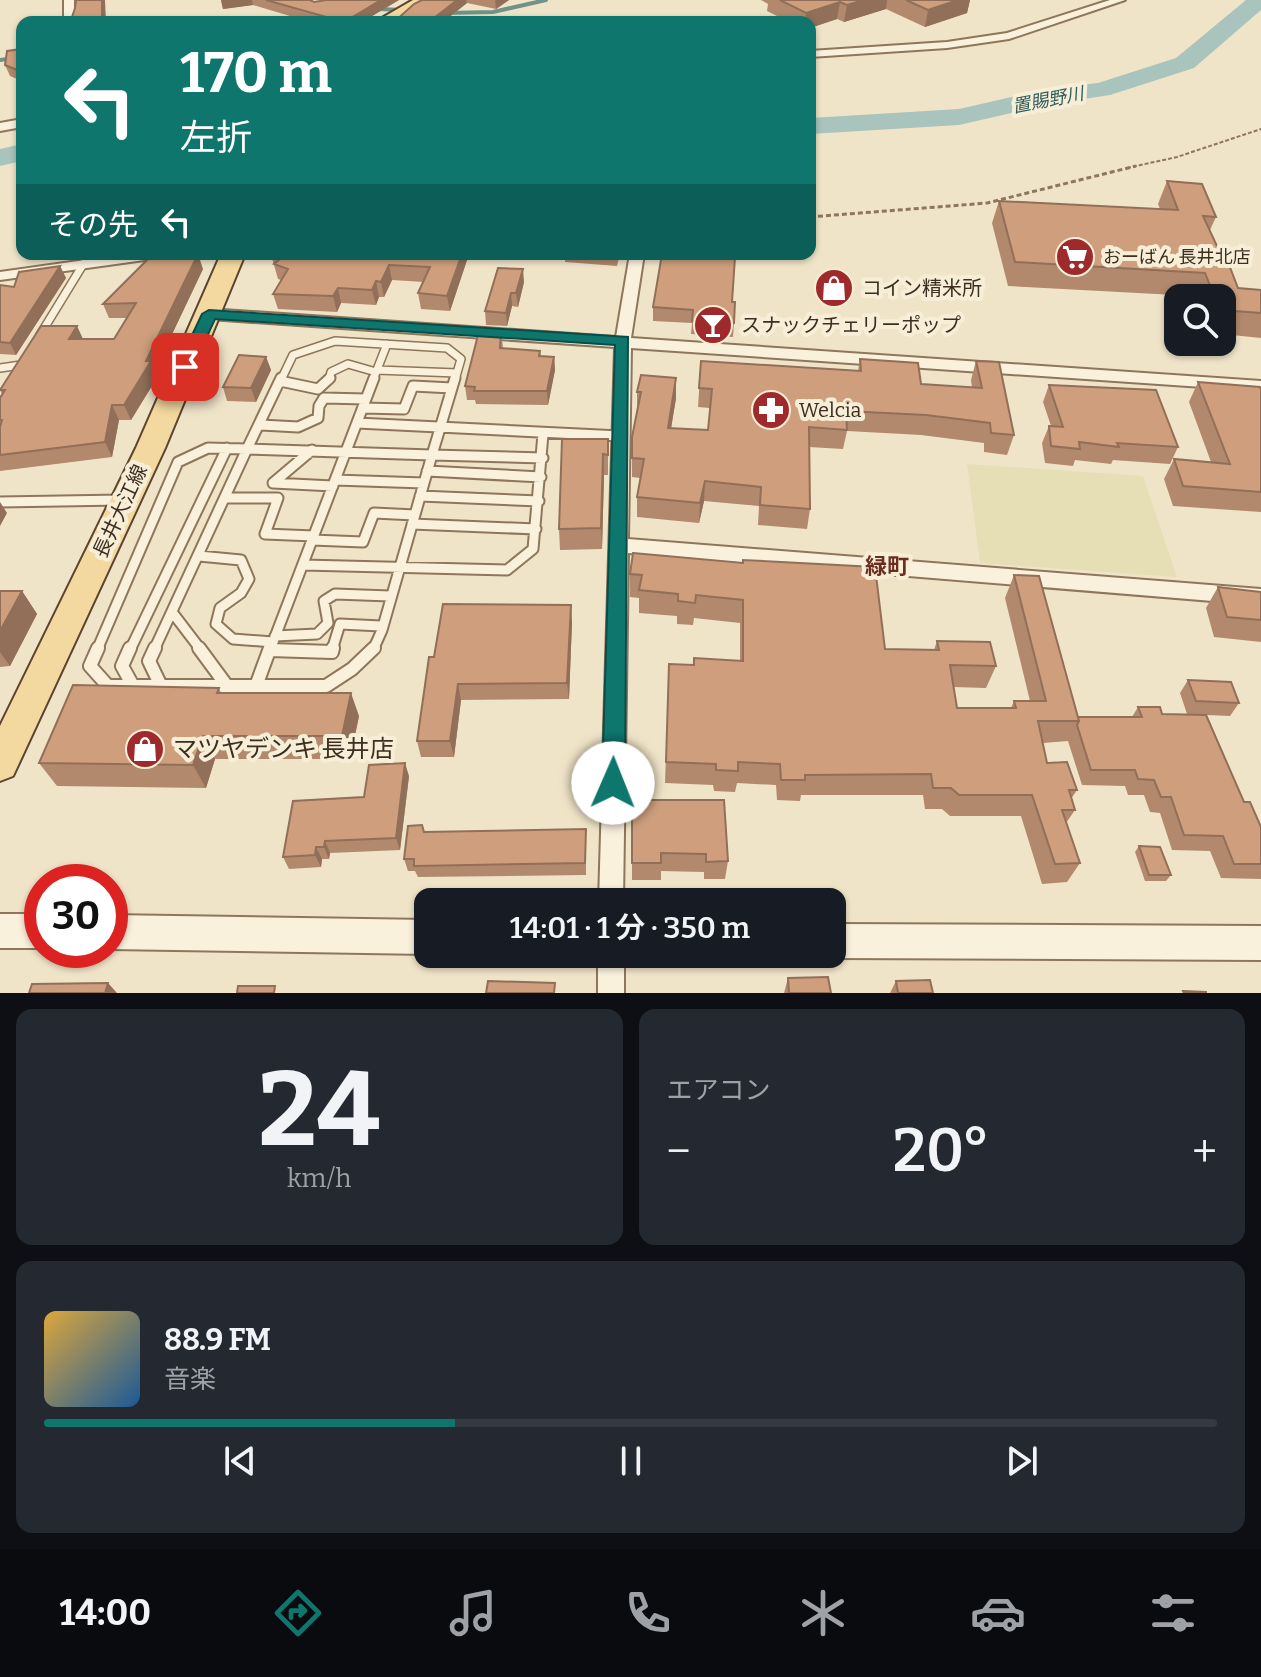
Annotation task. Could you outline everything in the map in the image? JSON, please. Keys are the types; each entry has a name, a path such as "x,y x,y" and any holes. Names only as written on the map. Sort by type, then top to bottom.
{"main road":[{"name":"長井大江線","path":"0,764 126,500 231,260"}],"street":[{"path":"816,54 947,45 1009,36 1120,0"},
{"path":"0,276 109,260"},
{"path":"611,888 623,341 636,260"},
{"path":"209,314 1261,386"},
{"path":"618,545 1261,597"},
{"path":"0,931 24,931"},
{"path":"128,932 414,937"},
{"path":"846,941 1261,943"},
{"path":"611,968 611,993"}],"lane":[{"path":"37,340 84,263"},
{"path":"161,687 149,661 227,498 250,448 261,425 280,381 293,355 335,341 447,348 461,359 433,454 373,652 328,686 161,687 108,686 90,666 178,462 208,448 250,448 346,451 433,454 543,458"},
{"path":"256,686 387,344"},
{"path":"14,376 29,352"},
{"path":"280,381 318,389 329,382 331,372 342,364 358,363 377,371 457,373"},
{"path":"0,368 21,365"},
{"path":"261,425 298,427 318,418 319,406 324,398 404,409 413,386 452,388"},
{"path":"357,423 620,436"},
{"path":"303,565 507,570 533,549 543,434"},
{"path":"133,686 122,666 227,448"},
{"path":"312,450 273,483 424,483"},
{"path":"427,471 541,477"},
{"path":"420,496 539,501"},
{"path":"227,498 278,498 265,534 363,542 374,513 536,529"},
{"path":"0,502 126,500"},
{"path":"199,556 241,560 249,579 241,593 220,608 216,624 233,639 332,652 340,624 381,626"},
{"path":"273,643 317,634 328,623 324,601 335,594 390,596"},
{"path":"172,612 227,686"}],"path":[{"path":"816,217 987,203 1063,182 1177,157 1261,129"}],"shaded area":[{"path":"967,464 1143,476 1177,577 980,563"}],"building":[{"path":"76,0 102,0 102,16 72,16"},
{"path":"266,0 381,0 354,16 323,16"},
{"path":"422,0 457,0 437,16 401,16"},
{"path":"780,0 864,0 847,5 840,2 806,13"},
{"path":"906,0 958,0 928,10"},
{"path":"16,50 16,70 5,65 7,51"},
{"path":"1167,181 1202,184 1216,217 1203,216 1222,257 1226,257 1238,288 1261,290 1261,313 1236,311 1236,284 1209,284 1205,273 1015,262 999,201 1178,210"},
{"path":"147,260 195,260 146,361 151,361 124,405 112,405 105,442 0,455 0,398 5,390 0,390 41,326 77,326 69,339 114,339 136,303 103,304"},
{"path":"279,260 460,260 447,296 418,293 430,267 389,265 381,282 376,281 372,290 338,288 333,296 273,294 288,269 274,264"},
{"path":"661,260 735,260 734,323 692,321 693,310 653,307"},
{"path":"60,266 10,343 0,342 0,285 14,287 19,272"},
{"path":"498,268 523,269 516,293 511,293 506,313 485,311"},
{"path":"480,327 501,329 500,348 540,351 539,356 554,357 547,391 474,391 475,387 465,386"},
{"path":"239,355 266,357 251,388 223,387"},
{"path":"860,359 918,363 921,384 982,388 976,361 999,362 1014,435 991,433 990,423 926,415 846,411 847,430 809,427 810,509 760,505 761,487 705,481 700,503 637,497 644,459 632,458 632,437 641,392 637,392 641,375 676,378 668,428 708,430 712,389 699,388 701,361 861,371"},
{"path":"1198,382 1260,387 1261,492 1183,486 1174,459 1230,464"},
{"path":"1049,385 1156,390 1178,447 1117,443 1119,447 1079,442 1080,449 1051,446 1049,426 1063,427"},
{"path":"562,439 608,439 608,455 603,454 601,528 559,529"},
{"path":"633,553 743,563 743,560 875,567 885,649 939,650 937,641 990,642 996,666 950,665 957,708 1016,708 1014,701 1046,701 1014,575 1039,576 1079,721 1038,721 1047,763 1067,762 1077,790 1069,790 1075,810 1062,810 1080,863 1055,864 1032,795 959,795 951,788 933,788 931,774 805,775 805,780 781,780 780,764 738,762 738,771 716,770 716,764 666,762 669,664 694,665 694,658 743,661 743,600 696,595 695,603 678,601 678,594 639,590 642,575 630,574"},
{"path":"1218,587 1261,592 1261,620 1227,617"},
{"path":"0,591 22,591 0,631"},
{"path":"443,604 571,605 567,683 458,684 450,741 417,741 429,657 434,657"},
{"path":"1188,680 1231,682 1239,703 1196,701"},
{"path":"73,685 219,688 217,693 351,693 342,736 203,736 193,765 39,763"},
{"path":"1138,707 1160,707 1162,714 1206,715 1244,802 1250,802 1261,827 1261,864 1234,864 1223,836 1184,835 1171,797 1161,797 1154,780 1138,779 1135,770 1091,770 1077,725 1078,717 1142,717"},
{"path":"405,763 396,838 325,841 324,847 316,847 315,855 283,857 293,801 364,797 369,765"},
{"path":"632,800 724,800 728,861 706,862 706,854 661,853 661,863 632,863"},
{"path":"422,825 424,832 586,829 585,863 414,866 414,859 404,859 408,826"},
{"path":"1139,846 1160,847 1171,875 1149,875"},
{"path":"828,977 831,993 789,993 788,978"},
{"path":"930,980 933,993 898,993 896,981"},
{"path":"488,981 555,983 554,993 486,993"},
{"path":"108,983 105,993 29,993 32,984"},
{"path":"238,986 275,986 274,993 237,993"}],"waterway":[{"path":"445,13 493,12 546,0"},
{"name":"置賜野川","path":"816,126 959,117 1051,96 1101,90 1185,63 1259,0"},
{"path":"377,9 405,10"},
{"path":"0,60 16,58"},
{"name":"置賜野川","path":"0,158 16,154"}],"place":[{"name":"おーばん 長井北店","path":"1075,257"},
{"name":"コイン精米所","path":"834,288"},
{"name":"スナックチェリーポップ","path":"713,325"},
{"name":"Welcia","path":"771,410"},
{"name":"マツヤデンキ 長井店","path":"145,749"}],"district":[{"name":"緑町","path":"887,566"}],"route":[{"path":"185,367 209,314 623,341 613,783"}]}
